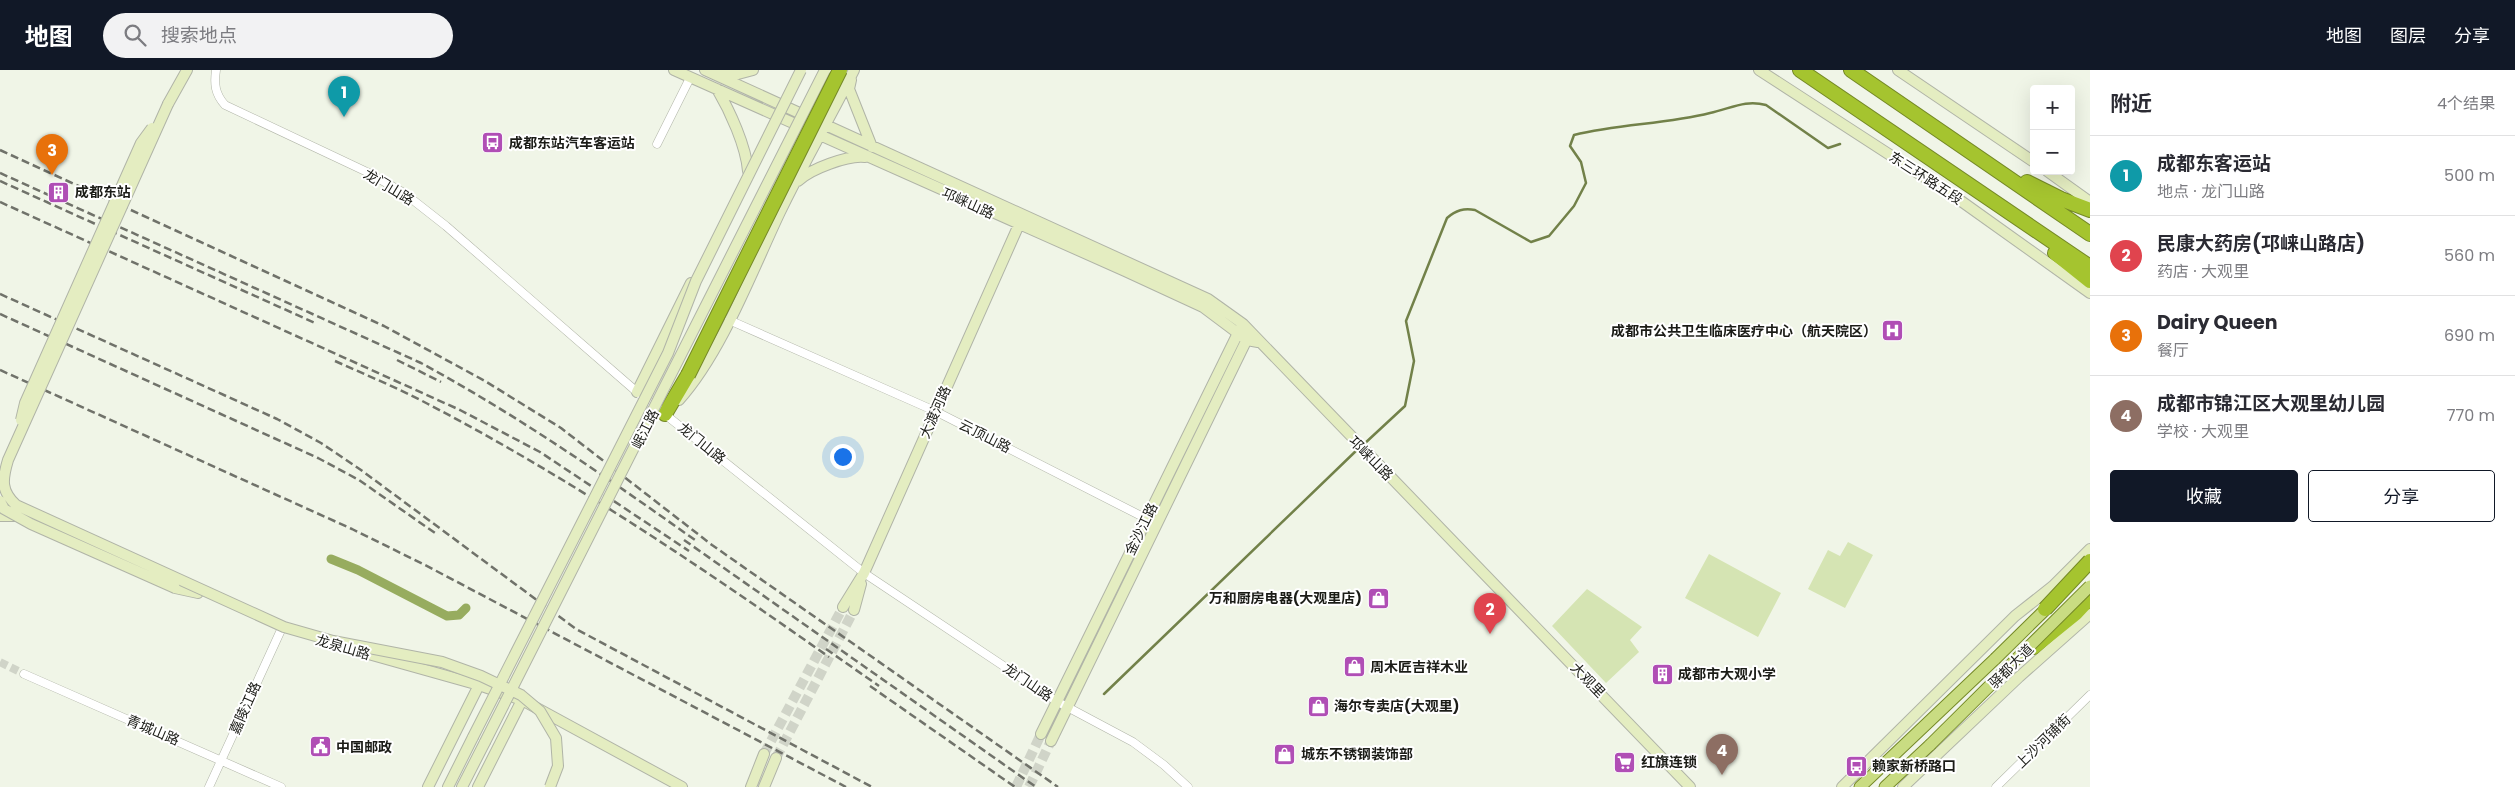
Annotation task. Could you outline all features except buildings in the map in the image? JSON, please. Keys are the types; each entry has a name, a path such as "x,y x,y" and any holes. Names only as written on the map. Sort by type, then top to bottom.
{"highway":[{"name":"东三环路五段","path":"1800,70 2090,267"},
{"path":"1851,70 2090,234"},
{"path":"666,414 848,72"},
{"path":"1969,151 2061,199 2090,218"},
{"path":"1964,181 2090,281"},
{"path":"2061,199 2090,210"},
{"path":"2045,609 2090,561"},
{"path":"2012,665 2076,613 2090,598"}],"main road":[{"name":"驿都大道","path":"1860,787 2045,609 2090,569"},
{"name":"驿都大道","path":"1885,787 2012,665 2090,586"}],"street":[{"path":"0,477 168,104 187,70"},
{"name":"龙门山路","path":"216,70 215,88 218,97 225,105 367,172 404,193 446,226 637,392 864,573 1056,701 1133,742 1164,765 1188,787"},
{"name":"邛崃山路","path":"674,70 717,89 778,110"},
{"path":"705,70 738,74 753,70"},
{"name":"邛崃山路","path":"705,70 778,110 822,130 872,147 1208,298 1258,342 1485,573"},
{"path":"637,392 778,110 800,70"},
{"name":"岷江路","path":"448,787 668,353 696,281 800,70"},
{"name":"岷江路","path":"463,786 716,289 825,70"},
{"name":"东三环路五段","path":"1759,70 1961,201 2090,293"},
{"path":"1898,70 2030,159"},
{"path":"666,414 696,381 729,320 792,187 822,130 848,72"},
{"path":"848,72 849,89 872,147"},
{"path":"656,144 690,78"},
{"path":"717,89 726,105 747,157 748,171"},
{"name":"邛崃山路","path":"822,130 868,158 1203,307 1245,332"},
{"path":"792,187 806,174 856,156 868,158"},
{"path":"2053,175 2090,202"},
{"name":"大渡河路","path":"843,607 864,573 1023,215"},
{"name":"云顶山路","path":"729,320 935,411 1156,523"},
{"name":"金沙江路","path":"1041,734 1146,518 1245,332"},
{"name":"金沙江路","path":"1051,741 1245,332"},
{"path":"8,460 3,483 4,491 16,505 40,516 284,627 333,641 442,662 482,676 521,695 540,711 556,738 558,766 550,787"},
{"path":"0,500 4,508 31,524 175,588 198,593"},
{"name":"龙泉山路","path":"0,516 20,516 281,630 478,685 522,700 682,787"},
{"path":"1842,787 2015,616 2090,549"},
{"path":"2068,570 2090,591"},
{"path":"854,610 864,573"},
{"name":"大观里","path":"1485,573 1690,787"},
{"path":"1903,787 2019,677 2090,614"},
{"name":"嘉陵江路","path":"209,787 281,630"},
{"name":"青城山路","path":"24,674 281,787"},
{"path":"428,787 478,685"},
{"name":"上沙河铺街","path":"1996,787 2090,695"},
{"path":"478,787 522,700"},
{"path":"751,787 764,754"},
{"path":"764,787 776,758"}],"green space":[{"path":"1848,542 1873,555 1845,608 1808,589 1828,550 1840,556"},
{"path":"1709,554 1781,593 1758,637 1685,598"},
{"path":"1587,589 1642,627 1630,640 1639,652 1606,683 1552,626"}],"waterway":[{"path":"1363,445 1405,406 1414,361 1406,321 1447,218 1460,210 1475,210 1531,242 1549,236 1574,206 1586,183 1581,162 1570,146 1574,135 1608,128 1693,117 1738,105 1758,103 1766,105 1828,148 1840,144"},
{"path":"1104,694 1359,448"},
{"path":"331,559 358,570 447,616 459,615 466,608"}],"tunnel":[{"path":"764,754 843,607"},
{"path":"776,758 854,610"},
{"path":"0,662 24,674"},
{"path":"1016,787 1041,734"},
{"path":"1029,787 1051,741"}],"railway":[{"path":"0,150 384,326 485,381 561,428 712,545 1058,787"},
{"path":"0,173 421,363 526,425 595,470 695,540"},
{"path":"0,181 315,323"},
{"path":"0,202 460,410 540,452 689,551"},
{"path":"0,294 277,419 321,443 361,470 576,629 872,787"},
{"path":"0,314 318,458 359,480 435,533"},
{"path":"397,360 441,382"},
{"path":"335,361 417,398 532,462 682,556 829,657"},
{"path":"0,370 352,529 425,565 846,787"},
{"path":"684,540 1036,787"},
{"path":"826,649 879,686"},
{"path":"870,686 1015,787"}],"place":[{"name":"成都东客运站","path":"344,117"},
{"name":"成都东站汽车客运站","path":"493,143"},
{"name":"Dairy Queen","path":"52,175"},
{"name":"成都东站","path":"59,192"},
{"name":"成都市公共卫生临床医疗中心（航天院区）","path":"1893,331"},
{"name":"万和厨房电器(大观里店)","path":"1378,598"},
{"name":"民康大药房(邛崃山路店)","path":"1490,634"},
{"name":"周木匠吉祥木业","path":"1354,667"},
{"name":"成都市大观小学","path":"1662,674"},
{"name":"海尔专卖店(大观里)","path":"1318,706"},
{"name":"中国邮政","path":"320,747"},
{"name":"城东不锈钢装饰部","path":"1285,754"},
{"name":"红旗连锁","path":"1625,762"},
{"name":"赖家新桥路口","path":"1856,766"},
{"name":"成都市锦江区大观里幼儿园","path":"1722,775"}]}
